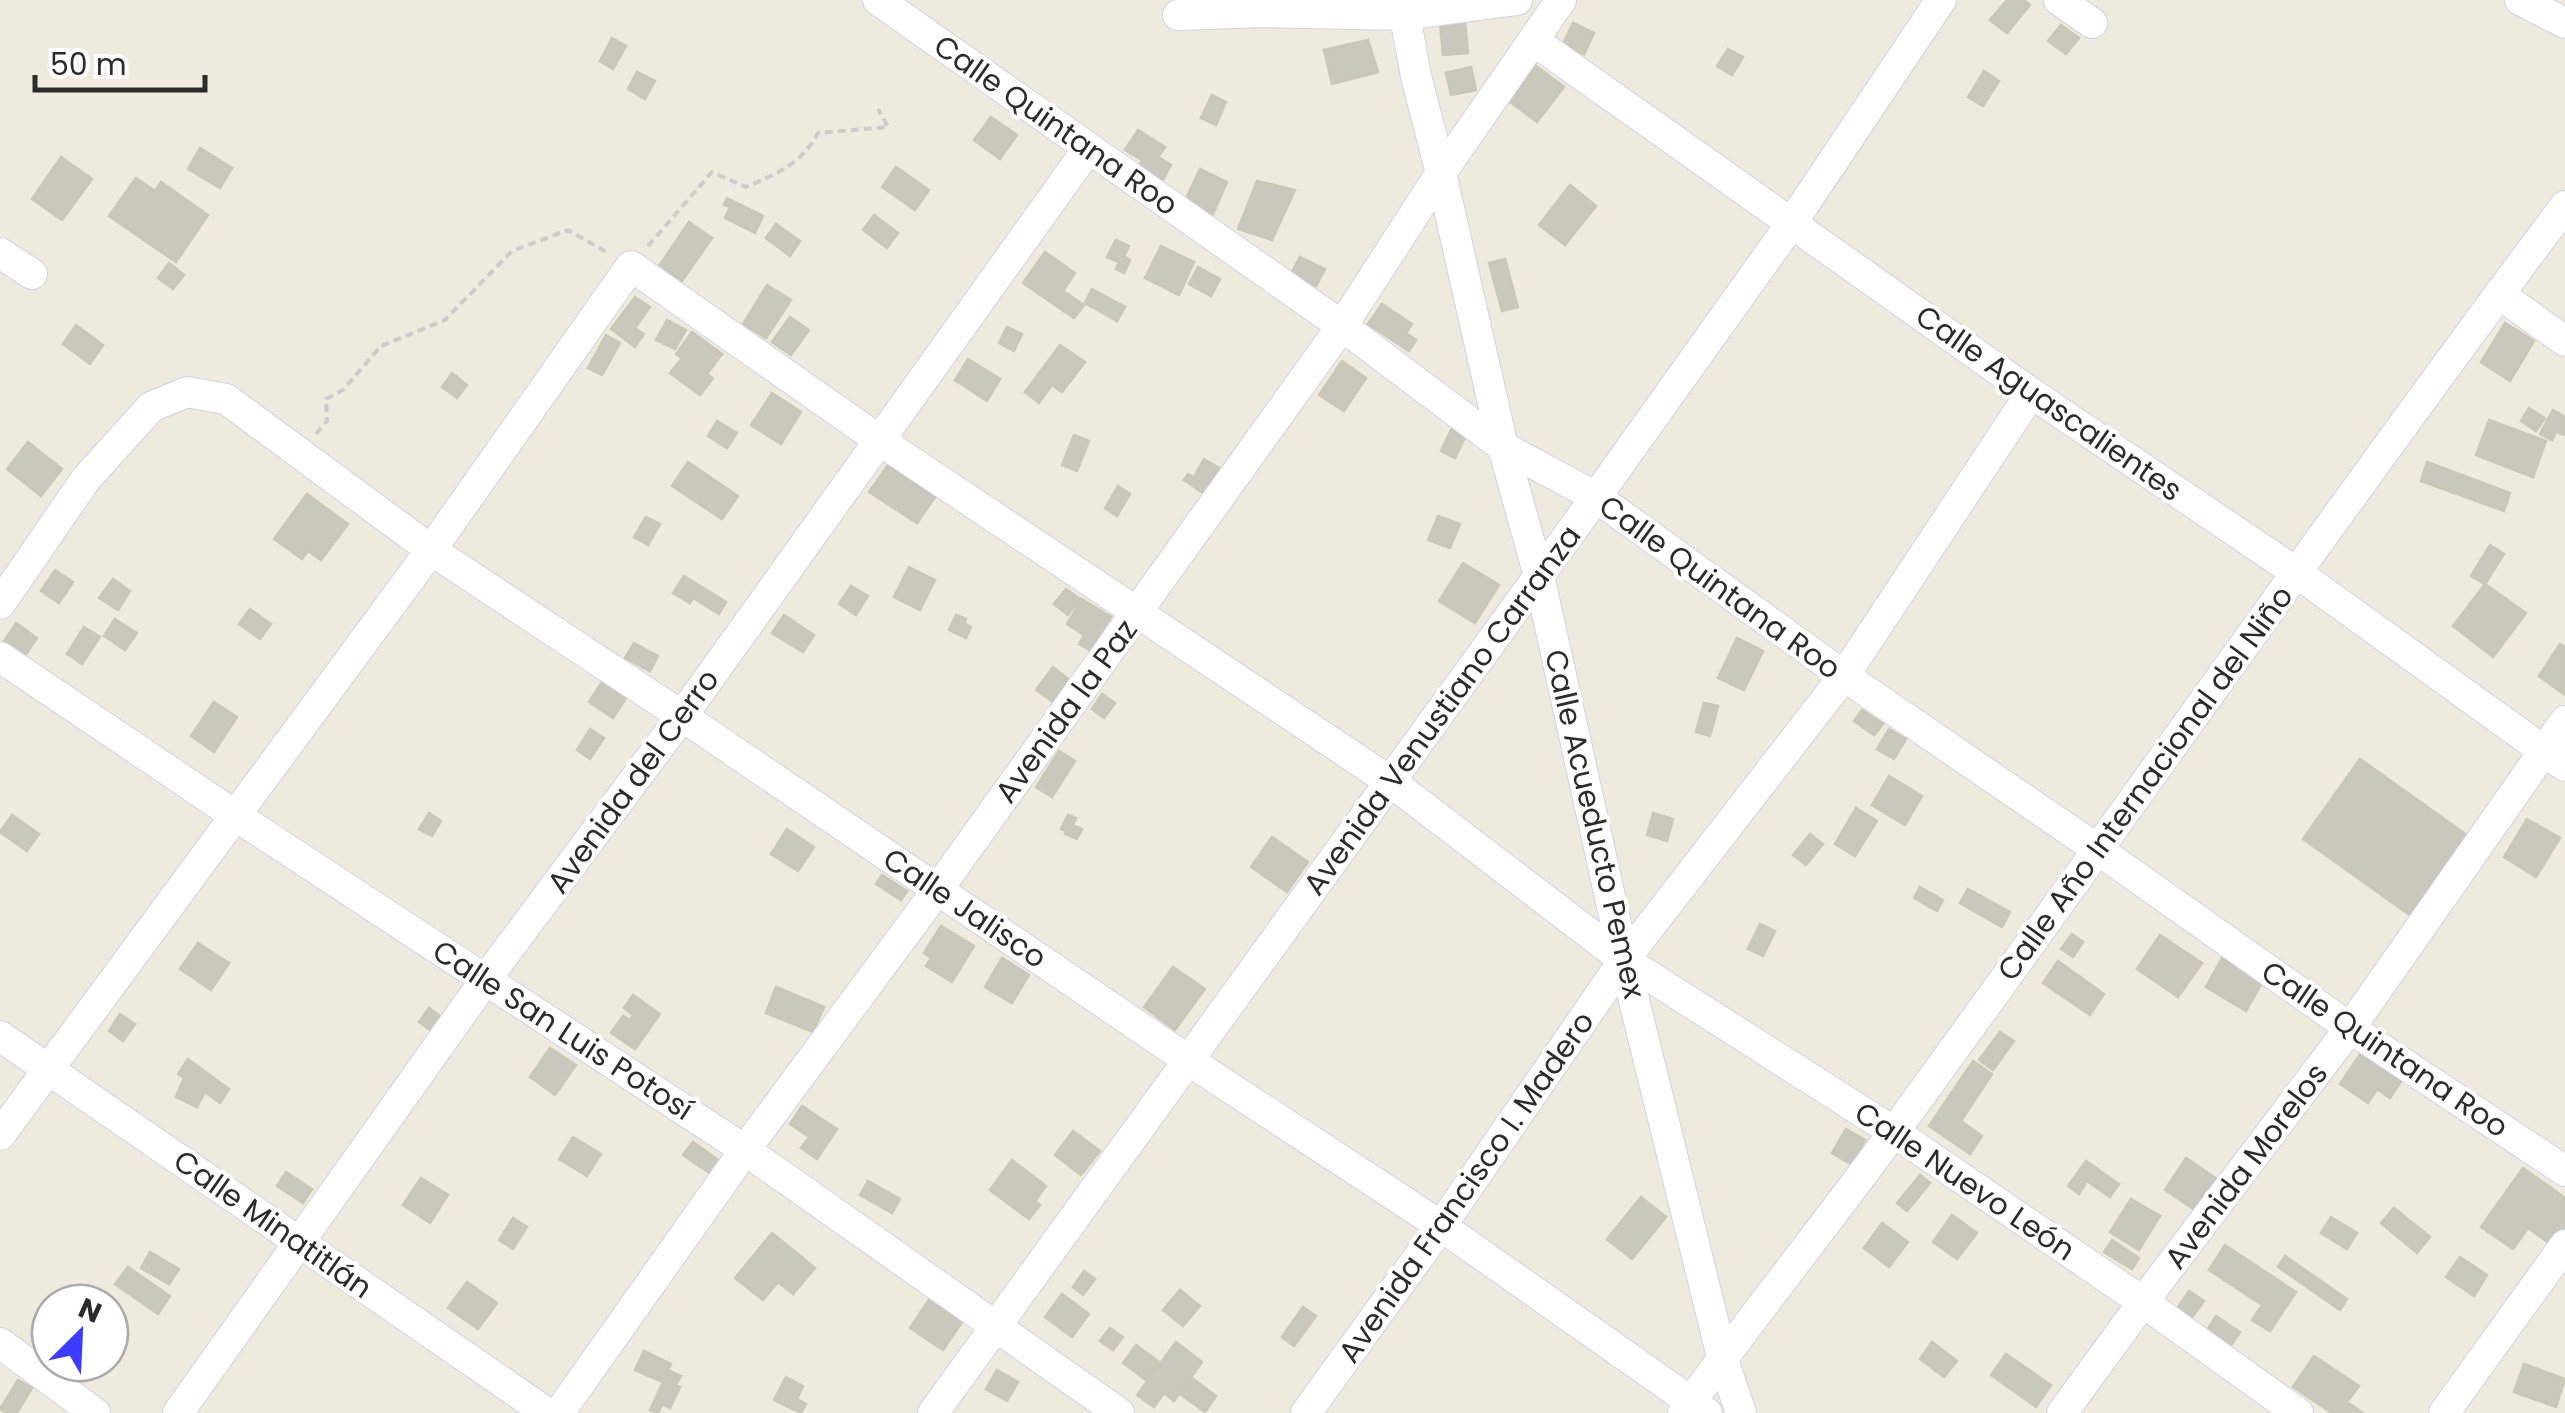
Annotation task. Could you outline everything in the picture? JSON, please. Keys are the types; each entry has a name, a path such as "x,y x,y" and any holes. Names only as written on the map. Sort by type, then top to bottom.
{"street":[{"name":"Calle Quintana Roo","path":"878,0 1342,326 1502,447 1596,497 1844,676 2350,1028 2565,1171"},
{"path":"1178,15 1517,0"},
{"name":"Avenida la Paz","path":"559,1413 1342,326 1441,173 1561,0"},
{"name":"Avenida Venustiano Carranza","path":"933,1413 1596,497 1790,224 1941,0"},
{"path":"2059,0 2092,23"},
{"path":"2520,0 2565,23"},
{"name":"Calle Acueducto Pemex","path":"1403,8 1502,447 1539,576 1624,960 1722,1357 1740,1413"},
{"name":"Calle Aguascalientes","path":"1534,41 2031,393 2297,573 2554,758"},
{"name":"Avenida del Cerro","path":"178,1413 486,979 682,716 1088,149"},
{"name":"Calle Año Internacional del Niño","path":"1694,1409 1722,1357 1894,1132 2565,206"},
{"path":"0,253 32,274"},
{"path":"0,1134 431,550 630,266 880,440 1391,782 1624,960"},
{"path":"2498,294 2565,341"},
{"name":"Calle Jalisco","path":"0,604 86,480 150,407 187,392 226,399 431,550 1188,1060 1442,1226 1694,1409"},
{"name":"Avenida Francisco I. Madero","path":"1306,1413 1442,1226 1624,960 1844,676 2031,393"},
{"name":"Calle San Luis Potosí","path":"0,657 745,1150 1119,1413"},
{"name":"Avenida Morelos","path":"2062,1413 2554,758 2565,721"},
{"name":"Calle Nuevo León","path":"1624,960 1894,1132 2298,1413"},
{"name":"Calle Minatitlán","path":"0,1036 547,1413"},
{"path":"2444,1413 2565,1245"},
{"path":"0,1342 95,1413"}],"path":[{"path":"300,452 327,421 326,399 343,390 382,346 446,320 512,250 568,230 630,266 712,172 746,187 780,172 810,149 818,133 888,127 878,108"}],"building":[{"path":"2007,0 2024,0 2030,5 2007,33 1990,20"},
{"path":"1465,21 1468,53 1443,55 1440,23"},
{"path":"1573,23 1594,33 1584,54 1563,44"},
{"path":"2061,25 2079,38 2066,54 2048,41"},
{"path":"612,38 626,46 613,69 600,61"},
{"path":"1368,40 1378,72 1332,84 1324,50"},
{"path":"1728,49 1743,57 1732,75 1717,66"},
{"path":"1536,66 1564,87 1537,122 1509,101"},
{"path":"1471,67 1476,90 1451,95 1446,73"},
{"path":"1984,71 1999,81 1983,106 1968,97"},
{"path":"637,72 655,81 645,99 628,89"},
{"path":"1212,95 1226,102 1216,125 1201,118"},
{"path":"991,117 1017,135 1000,159 974,140"},
{"path":"1138,130 1165,147 1158,157 1171,165 1162,182 1138,167 1142,160 1125,150"},
{"path":"200,148 232,168 220,188 188,169"},
{"path":"61,157 92,179 62,220 32,199"},
{"path":"896,167 929,190 915,210 882,187"},
{"path":"1200,169 1227,182 1213,214 1185,201"},
{"path":"136,178 155,191 161,182 208,215 176,262 109,216"},
{"path":"1257,181 1295,190 1272,240 1238,229"},
{"path":"1570,185 1596,206 1565,245 1539,225"},
{"path":"727,198 763,216 755,233 725,218 730,207 724,205"},
{"path":"874,215 898,233 887,248 863,230"},
{"path":"689,222 712,238 682,281 659,266"},
{"path":"776,224 800,241 790,256 766,238"},
{"path":"1116,240 1129,246 1124,256 1130,260 1124,273 1116,269 1119,262 1107,257"},
{"path":"1161,246 1194,262 1179,295 1145,278"},
{"path":"1045,252 1075,273 1063,291 1084,305 1074,318 1023,283"},
{"path":"1300,257 1325,269 1316,286 1291,274"},
{"path":"1505,259 1518,307 1502,311 1489,263"},
{"path":"169,263 184,275 173,289 158,278"},
{"path":"1198,267 1220,279 1211,296 1189,284"},
{"path":"767,285 791,300 766,338 743,324"},
{"path":"1092,289 1125,307 1117,321 1085,303"},
{"path":"635,297 650,307 635,328 644,334 635,347 611,329"},
{"path":"1382,304 1412,324 1406,333 1416,340 1409,351 1368,324"},
{"path":"790,317 809,330 791,355 772,342"},
{"path":"667,320 686,330 675,349 656,340"},
{"path":"2505,323 2534,341 2510,381 2481,362"},
{"path":"76,325 103,345 90,364 63,344"},
{"path":"1007,327 1022,334 1014,351 999,343"},
{"path":"692,332 722,354 707,374 713,378 700,395 670,373 682,358 676,354"},
{"path":"606,335 620,343 602,375 588,368"},
{"path":"1060,345 1085,362 1062,392 1052,385 1039,403 1025,392"},
{"path":"968,359 1000,379 987,401 955,380"},
{"path":"1342,361 1366,378 1344,411 1319,395"},
{"path":"452,373 467,385 457,398 442,387"},
{"path":"772,393 801,412 781,444 751,425"},
{"path":"2529,408 2545,418 2536,431 2521,421"},
{"path":"2553,410 2565,417 2565,435 2556,432 2552,440 2540,434"},
{"path":"2489,420 2546,441 2533,477 2476,455"},
{"path":"717,421 737,433 727,448 708,436"},
{"path":"1452,428 1466,435 1455,458 1441,451"},
{"path":"1074,435 1089,441 1077,471 1062,465"},
{"path":"28,442 62,469 41,496 7,469"},
{"path":"1204,459 1219,468 1203,493 1184,480 1188,474 1194,477"},
{"path":"688,462 738,496 722,519 672,486"},
{"path":"2427,462 2510,493 2504,511 2421,481"},
{"path":"888,465 935,497 917,523 869,492"},
{"path":"1118,486 1130,494 1117,516 1105,508"},
{"path":"307,494 348,524 321,560 308,551 302,559 274,539"},
{"path":"1438,516 1460,524 1450,548 1428,540"},
{"path":"646,517 660,524 648,545 634,537"},
{"path":"2490,545 2504,554 2485,584 2471,576"},
{"path":"1463,563 1499,585 1475,623 1439,601"},
{"path":"909,567 935,580 920,610 894,597"},
{"path":"55,570 73,582 59,603 41,591"},
{"path":"684,576 726,602 719,614 693,598 690,603 673,593"},
{"path":"113,579 130,591 118,610 99,598"},
{"path":"2485,584 2526,613 2493,657 2453,626"},
{"path":"851,586 868,596 856,615 839,604"},
{"path":"1066,589 1080,599 1068,615 1054,604"},
{"path":"1082,599 1111,617 1090,650 1079,644 1084,635 1067,624"},
{"path":"250,609 271,624 260,639 239,624"},
{"path":"784,615 814,635 803,652 772,633"},
{"path":"956,615 966,619 964,623 971,627 966,638 949,630"},
{"path":"115,619 137,633 125,650 104,636"},
{"path":"16,623 37,638 22,660 1,646"},
{"path":"84,627 100,637 82,664 67,654"},
{"path":"1737,638 1763,651 1744,690 1718,678"},
{"path":"634,643 658,656 650,671 625,658"},
{"path":"2560,644 2565,647 2565,695 2539,676"},
{"path":"1053,667 1068,679 1052,701 1036,690"},
{"path":"602,682 626,698 613,718 589,702"},
{"path":"1102,694 1115,703 1104,718 1092,709"},
{"path":"214,702 237,717 214,752 191,736"},
{"path":"1704,703 1718,706 1710,736 1696,732"},
{"path":"1862,710 1883,724 1874,735 1854,721"},
{"path":"590,729 604,738 590,759 577,750"},
{"path":"1889,729 1906,739 1894,759 1877,749"},
{"path":"1059,751 1075,761 1052,797 1036,787"},
{"path":"2360,759 2471,838 2414,918 2303,839"},
{"path":"1889,776 1922,796 1905,825 1872,805"},
{"path":"1856,808 1877,821 1855,856 1835,844"},
{"path":"429,813 441,821 432,836 419,829"},
{"path":"1653,813 1673,819 1667,841 1647,835"},
{"path":"12,815 39,834 27,851 0,832"},
{"path":"1068,815 1076,818 1073,825 1082,829 1077,839 1061,829"},
{"path":"2527,819 2560,838 2536,877 2504,857"},
{"path":"787,829 814,847 798,871 771,854"},
{"path":"1810,834 1823,844 1806,865 1793,855"},
{"path":"1272,837 1308,862 1287,892 1251,867"},
{"path":"882,875 907,891 901,900 876,884"},
{"path":"1920,887 1943,900 1937,911 1914,898"},
{"path":"1968,889 2010,912 2002,927 1960,903"},
{"path":"1760,924 1775,931 1763,956 1748,949"},
{"path":"941,926 974,946 952,982 926,966 931,958 924,953"},
{"path":"2072,934 2083,942 2073,957 2061,949"},
{"path":"2160,935 2202,963 2178,997 2137,969"},
{"path":"198,943 229,963 211,990 180,969"},
{"path":"1002,958 1029,975 1012,1003 985,987"},
{"path":"2222,958 2263,981 2246,1011 2206,987"},
{"path":"2058,961 2104,994 2090,1015 2043,983"},
{"path":"1173,967 1205,989 1175,1030 1144,1007"},
{"path":"776,987 824,1007 813,1032 766,1013"},
{"path":"633,995 660,1014 635,1049 611,1033 623,1016 630,1020 633,1015 624,1008"},
{"path":"429,1008 444,1019 434,1033 419,1022"},
{"path":"120,1014 135,1024 123,1041 109,1031"},
{"path":"2000,1032 2014,1041 1993,1070 1979,1060"},
{"path":"550,1048 576,1065 555,1095 530,1077"},
{"path":"2361,1053 2402,1080 2390,1098 2377,1089 2368,1103 2340,1084"},
{"path":"188,1059 229,1089 220,1103 205,1092 197,1107 176,1097 184,1078 178,1074"},
{"path":"1973,1061 1992,1074 1961,1121 1982,1136 1970,1154 1929,1126"},
{"path":"802,1106 837,1129 817,1159 801,1148 809,1137 790,1124"},
{"path":"1846,1129 1865,1140 1851,1164 1832,1153"},
{"path":"1073,1131 1100,1151 1081,1175 1055,1155"},
{"path":"573,1137 601,1154 587,1176 559,1159"},
{"path":"693,1142 720,1161 711,1174 683,1155"},
{"path":"2186,1158 2220,1181 2198,1212 2165,1190"},
{"path":"1012,1160 1046,1186 1035,1201 1040,1205 1029,1219 990,1190"},
{"path":"2086,1161 2119,1184 2110,1197 2087,1181 2079,1194 2068,1186"},
{"path":"2523,1168 2565,1198 2565,1234 2555,1247 2528,1228 2513,1249 2481,1227"},
{"path":"286,1172 312,1189 303,1203 277,1186"},
{"path":"1920,1175 1930,1183 1907,1211 1897,1203"},
{"path":"421,1178 448,1195 430,1223 403,1205"},
{"path":"868,1181 900,1199 892,1213 860,1195"},
{"path":"1641,1197 1666,1217 1632,1259 1607,1239"},
{"path":"2131,1199 2160,1216 2139,1250 2110,1232"},
{"path":"2394,1208 2430,1237 2417,1253 2381,1223"},
{"path":"1952,1215 1977,1233 1957,1259 1933,1242"},
{"path":"2331,1217 2357,1233 2347,1249 2321,1233"},
{"path":"513,1218 527,1227 513,1249 499,1240"},
{"path":"1882,1223 1908,1242 1889,1267 1864,1248"},
{"path":"772,1233 815,1268 793,1294 778,1282 763,1300 735,1278"},
{"path":"2112,1240 2139,1258 2132,1269 2104,1252"},
{"path":"2225,1245 2296,1292 2270,1331 2252,1320 2262,1305 2209,1270"},
{"path":"150,1252 179,1269 169,1284 141,1268"},
{"path":"2285,1256 2347,1299 2340,1310 2278,1267"},
{"path":"2460,1257 2487,1275 2474,1296 2446,1277"},
{"path":"128,1267 170,1296 158,1314 130,1294 130,1283 116,1283"},
{"path":"1084,1271 1095,1279 1083,1295 1073,1287"},
{"path":"467,1282 497,1303 478,1329 448,1308"},
{"path":"1180,1290 1200,1306 1183,1326 1163,1310"},
{"path":"2189,1291 2204,1301 2190,1320 2176,1310"},
{"path":"1062,1294 1089,1314 1072,1337 1045,1317"},
{"path":"929,1300 962,1322 943,1350 910,1328"},
{"path":"1303,1307 1316,1316 1294,1346 1282,1337"},
{"path":"2216,1316 2240,1332 2231,1345 2207,1330"},
{"path":"1110,1328 1123,1337 1113,1350 1100,1341"},
{"path":"1176,1342 1202,1362 1174,1401 1164,1393 1154,1407 1137,1395"},
{"path":"1932,1342 1957,1361 1944,1377 1920,1359"},
{"path":"1136,1345 1159,1362 1146,1380 1123,1363"},
{"path":"644,1351 671,1364 668,1370 681,1376 670,1408 662,1404 658,1413 650,1410 663,1382 635,1370"},
{"path":"2006,1354 2051,1385 2036,1407 1991,1375"},
{"path":"2314,1356 2359,1386 2347,1402 2363,1413 2332,1413 2293,1387"},
{"path":"2524,1364 2565,1379 2556,1407 2514,1392"},
{"path":"997,1370 1018,1382 1007,1401 986,1389"},
{"path":"786,1377 803,1386 797,1399 806,1404 801,1413 774,1400"},
{"path":"1192,1378 1216,1396 1205,1412 1180,1394"},
{"path":"18,1380 32,1388 17,1413 7,1413 0,1409"}]}
